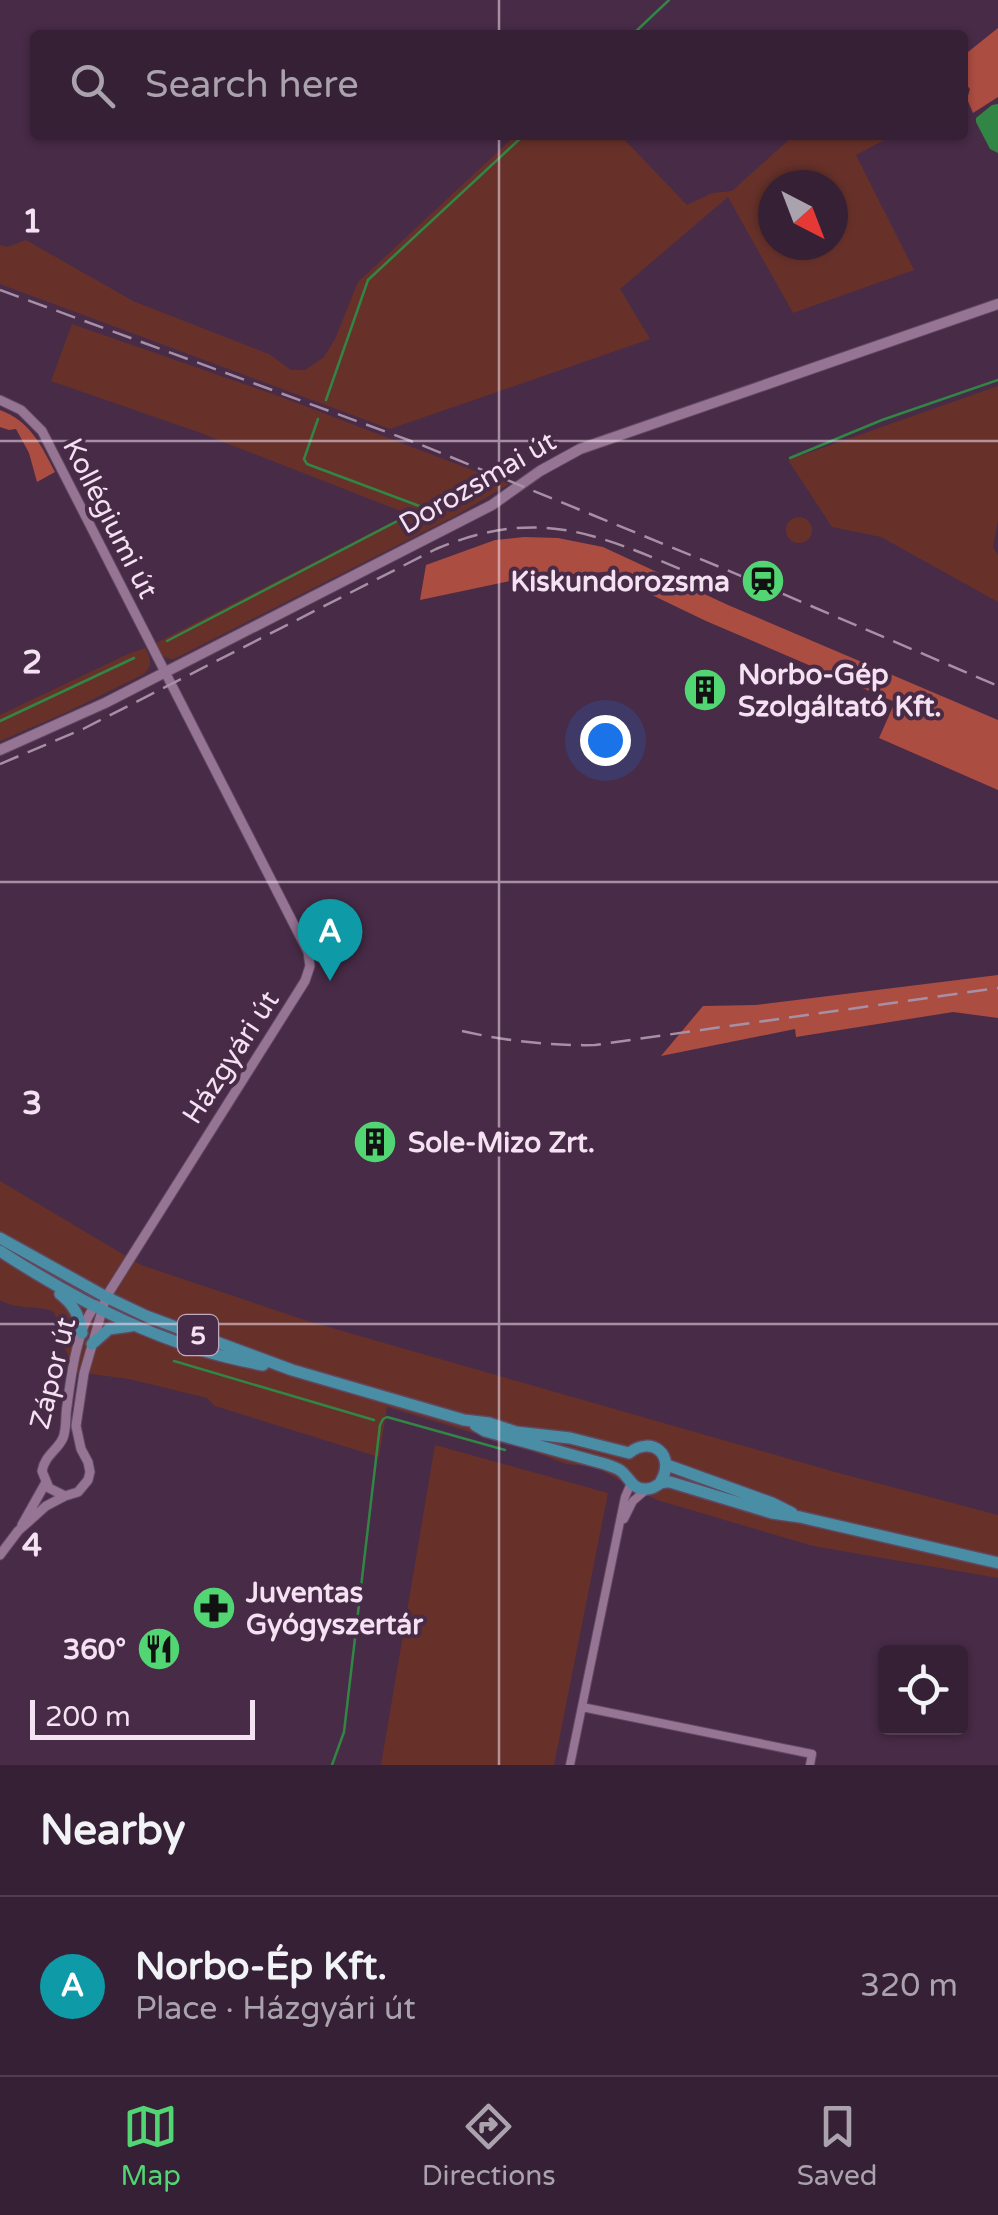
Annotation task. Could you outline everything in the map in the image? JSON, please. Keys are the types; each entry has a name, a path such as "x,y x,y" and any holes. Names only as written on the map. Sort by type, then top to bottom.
{"main road":[{"name":"Dorozsmai út","path":"0,750 164,673 492,505 580,449 998,304"},
{"name":"5","path":"0,1238 146,1316 292,1370 464,1420 528,1434 570,1438 629,1453 652,1446 667,1466 772,1502 800,1517"},
{"name":"5","path":"0,1251 134,1326 225,1358 292,1370"},
{"path":"43,1278 71,1303 82,1333"},
{"path":"92,1344 109,1329 134,1326"},
{"name":"5","path":"464,1420 486,1431 606,1464 647,1488"},
{"path":"628,1478 624,1462 629,1453"},
{"path":"647,1488 662,1481 667,1466"},
{"name":"5","path":"662,1481 772,1513 998,1563"}],"street":[{"name":"Kollégiumi út","path":"0,400 21,410 42,431 164,673"},
{"name":"Házgyári út","path":"106,1297 305,982 310,966 308,952 164,673"},
{"name":"Zápor út","path":"18,1532 45,1484 43,1463 63,1437 82,1333 106,1297"},
{"name":"Zápor út","path":"0,1554 46,1506 78,1492 88,1480 90,1472 76,1426 98,1309"},
{"name":"Zápor út","path":"55,1450 65,1447 84,1456"},
{"path":"570,1765 628,1478"},
{"path":"45,1484 65,1496"},
{"path":"620,1528 633,1501 647,1488"},
{"path":"582,1707 812,1754 810,1765"}],"shaded area":[{"path":"998,28 998,97 973,113 968,101 968,52"},
{"path":"998,104 998,153 990,149 976,118"},
{"path":"511,140 625,140 687,205 712,193 732,191 788,140 884,140 856,155 914,270 793,313 763,260 848,260 848,170 758,170 758,251 728,197 620,289 650,339 390,429 0,284 0,245 7,247 26,240 133,301 269,354 291,370 305,370 324,357 358,282"},
{"path":"72,324 281,397 509,484 457,515 174,659 167,658 154,644 408,514 198,432 51,381"},
{"path":"998,386 998,521 993,547 998,555 998,602 881,537 832,527 788,460"},
{"path":"0,410 27,427 55,472 37,482 29,453 16,429 0,427"},
{"path":"799,517 808,521 812,530 808,539 799,543 790,539 786,530 790,521"},
{"path":"558,538 603,547 998,720 998,790 879,738 895,702 706,621 604,572 529,577 420,600 426,565 495,540"},
{"path":"145,648 150,662 144,674 0,741 0,715"},
{"path":"998,975 998,1018 953,1012 796,1037 795,1029 661,1056 703,1006 756,1005"},
{"path":"0,1181 141,1265 311,1322 998,1515 998,1578 813,1546 657,1500 595,1467 566,1464 387,1407 379,1457 215,1406 207,1398 129,1379 69,1371 69,1357 53,1311 0,1300"},
{"path":"435,1445 608,1493 554,1765 381,1765"}],"waterway":[{"path":"637,30 669,0"},
{"path":"326,400 368,280 519,140"},
{"path":"790,458 882,420 998,380"},
{"path":"318,419 304,459 307,464 422,507"},
{"path":"167,641 478,479"},
{"path":"0,721 134,658"},
{"path":"174,1361 374,1420"},
{"path":"332,1765 344,1732 383,1419 505,1450"}],"railway":[{"path":"0,290 419,444 998,686"},
{"path":"0,764 83,729 436,549 473,536 506,529 568,530 628,548 694,575"},
{"path":"462,1031 528,1042 595,1045 998,988"}],"place":[{"name":"Kiskundorozsma","path":"763,581"},
{"name":"Norbo-Gép Szolgáltató Kft.","path":"705,690"},
{"name":"Norbo-Ép Kft.","path":"330,981"},
{"name":"Sole-Mizo Zrt.","path":"375,1142"},
{"name":"Juventas Gyógyszertár","path":"214,1608"},
{"name":"360°","path":"159,1649"}]}
